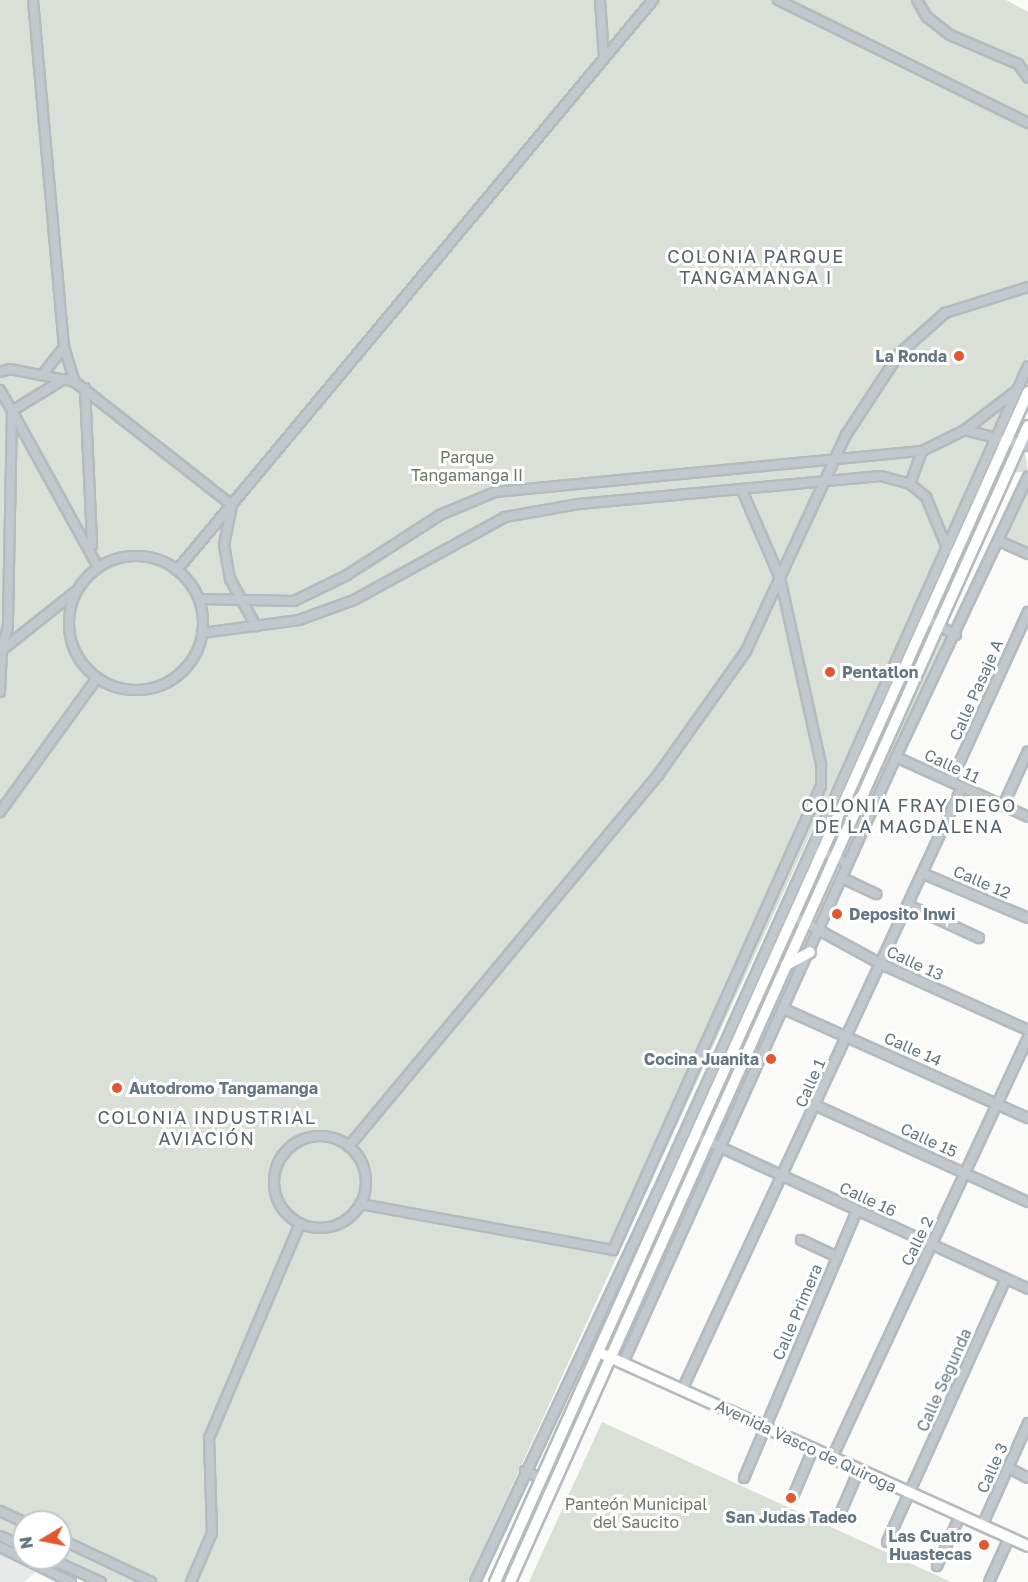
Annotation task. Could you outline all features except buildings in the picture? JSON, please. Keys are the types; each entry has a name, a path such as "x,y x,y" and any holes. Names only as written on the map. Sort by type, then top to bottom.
{"main road":[{"path":"605,1355 629,1314 670,1223 701,1138 718,1074 793,916 818,850 926,619 1023,391"},
{"path":"510,1582 605,1355 653,1216 734,1081 939,626 1024,444 1028,426"},
{"path":"786,965 810,952"},
{"name":"Avenida Vasco de Quiroga","path":"605,1355 1028,1546"},
{"path":"495,1582 542,1479 581,1408"}],"street":[{"path":"33,0 64,347 75,382"},
{"path":"600,0 604,57"},
{"path":"177,570 653,0"},
{"path":"778,0 1028,123"},
{"path":"917,0 927,17 950,35 1018,64 1028,78"},
{"path":"349,1146 658,775 746,651 824,482 899,354 945,313 1028,287"},
{"path":"43,374 64,347"},
{"path":"199,599 247,603 294,601 347,575 440,515 495,492 838,457 922,452 965,430 1023,391 1028,366"},
{"path":"0,372 43,374 75,382 232,506"},
{"path":"12,411 64,379"},
{"path":"85,388 93,549 98,567"},
{"path":"0,391 93,549"},
{"path":"0,692 1,651 8,627 12,411"},
{"path":"965,430 1024,444"},
{"path":"475,1582 582,1350 653,1216 818,850 948,547 1001,440"},
{"path":"910,484 922,452"},
{"path":"202,633 299,620 354,600 505,517 579,504 881,476 910,484 938,516 951,563"},
{"path":"623,1363 720,1146 821,929 896,757 956,635 1028,477"},
{"path":"360,1204 613,1250 821,786 821,764 780,578 742,490"},
{"path":"232,506 224,545 230,579 247,603 256,626"},
{"path":"999,541 1028,554"},
{"path":"1,651 77,591 98,567 132,556 177,570 199,599 202,633 189,664 161,686 126,690 97,678 70,639 77,591"},
{"name":"Calle Pasaje A","path":"951,781 1028,612"},
{"path":"926,619 956,635"},
{"path":"0,812 97,678"},
{"path":"1003,806 1028,752"},
{"name":"Calle 11","path":"896,757 1028,817"},
{"name":"Calle 1","path":"682,1390 910,906 962,787"},
{"path":"818,850 848,863"},
{"name":"Calle 12","path":"924,874 1028,918"},
{"path":"842,878 876,894"},
{"path":"910,906 979,938"},
{"name":"Calle 13","path":"793,916 821,929 881,964 1028,1030"},
{"name":"Calle 14","path":"784,1009 1028,1118"},
{"name":"Calle 2","path":"832,1458 1028,1037"},
{"path":"718,1074 747,1089"},
{"name":"Calle 15","path":"817,1106 1028,1202"},
{"path":"308,1138 334,1138 349,1146 365,1178 360,1204 336,1225 300,1224 275,1192 278,1163 286,1151 308,1138"},
{"name":"Calle 16","path":"701,1138 1028,1289"},
{"name":"Calle Primera","path":"744,1478 857,1210"},
{"path":"653,1216 682,1230"},
{"path":"191,1582 212,1533 208,1438 300,1224"},
{"path":"801,1240 837,1257"},
{"path":"653,1259 666,1266"},
{"name":"Calle Segunda","path":"887,1542 1006,1279"},
{"path":"629,1314 642,1320"},
{"name":"Avenida Vasco de Quiroga","path":"582,1350 605,1355"},
{"name":"Calle 3","path":"982,1526 1028,1423"},
{"path":"792,1498 813,1449"},
{"path":"1009,1468 1028,1478"},
{"path":"839,1516 860,1470"},
{"path":"525,1471 542,1479"},
{"path":"937,1566 960,1516"},
{"path":"989,1582 1009,1538"},
{"path":"72,1545 151,1582"},
{"path":"72,1569 101,1582"},
{"path":"47,1570 71,1582"}],"shaded area":[{"path":"0,1550 12,1555 12,1570 38,1570 24,1582 0,1582"}],"green space":[{"name":"Parque Tangamanga II","path":"0,0 1006,0 1028,12 1028,358 468,1582 108,1582 72,1565 72,1510 12,1510 12,1536 0,1530"},
{"path":"1024,447 1028,471 834,501 830,478"},
{"path":"1028,482 1028,553 1002,540"},
{"path":"941,630 952,635 849,861 841,856"},
{"path":"804,959 622,1358 615,1355 790,966"},
{"name":"Panteón Municipal del Saucito","path":"602,1422 951,1582 529,1582"}],"place":[{"name":"La Ronda","path":"959,356"},
{"name":"Pentatlon","path":"830,672"},
{"name":"Deposito Inwi","path":"837,914"},
{"name":"Cocina Juanita","path":"771,1059"},
{"name":"Autodromo Tangamanga","path":"117,1088"},
{"name":"San Judas Tadeo","path":"791,1498"},
{"name":"Las Cuatro Huastecas","path":"984,1545"}],"district":[{"name":"COLONIA PARQUE TANGAMANGA I","path":"756,267"},
{"name":"COLONIA FRAY DIEGO DE LA MAGDALENA","path":"909,816"},
{"name":"COLONIA INDUSTRIAL AVIACIÓN","path":"207,1128"}]}
